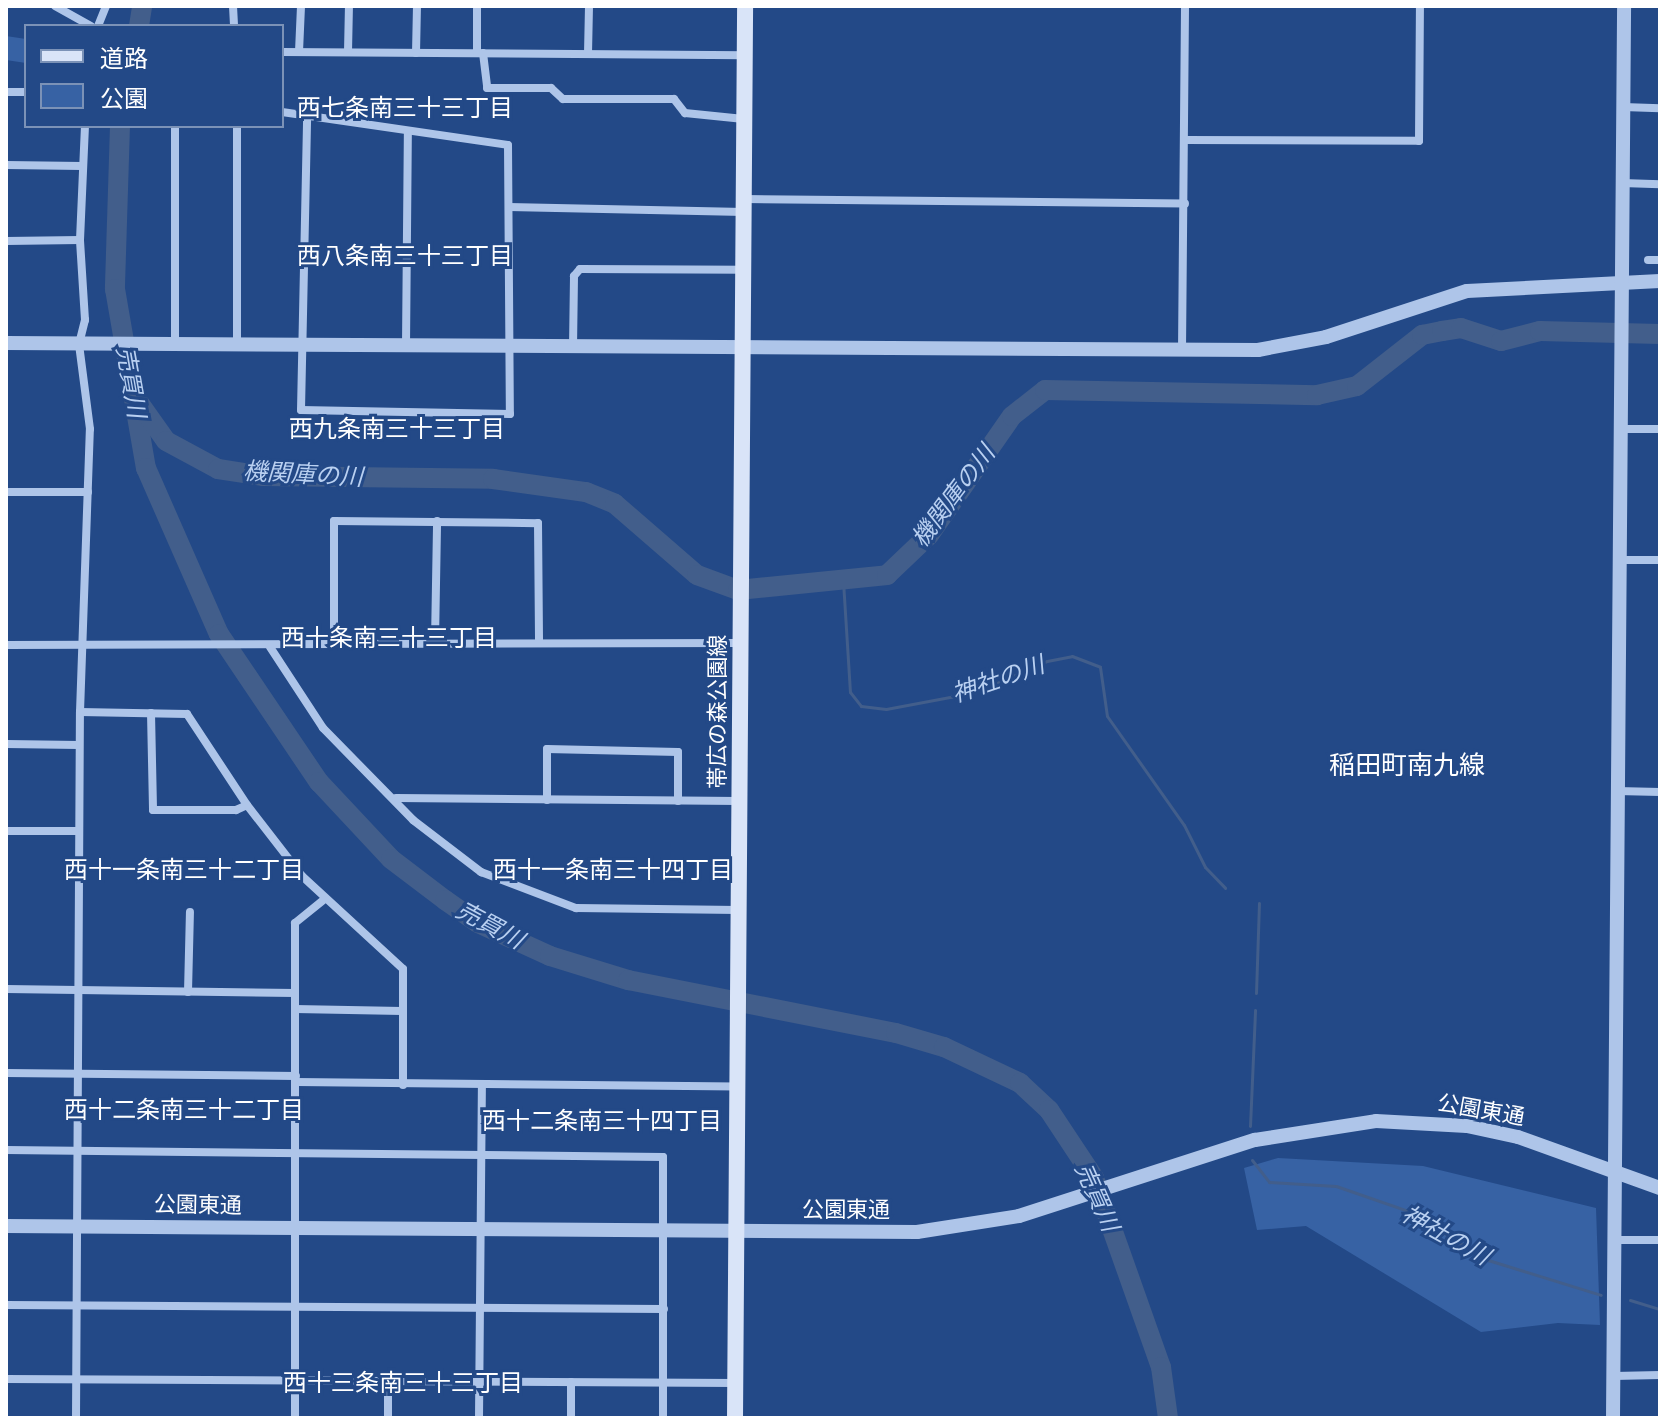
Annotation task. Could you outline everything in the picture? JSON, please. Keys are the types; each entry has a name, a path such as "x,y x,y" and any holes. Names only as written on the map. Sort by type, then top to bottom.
{"main road":[{"name":"帯広の森公園線","path":"735,1418 745,6"}],"street":[{"path":"55,6 87,24"},
{"path":"299,52 301,6"},
{"path":"348,52 349,6"},
{"path":"416,53 417,6"},
{"path":"477,6 480,53 487,88 551,88 563,99 674,99 685,113 744,119"},
{"path":"588,54 589,6"},
{"path":"1182,352 1185,6"},
{"path":"1185,140 1419,141 1420,6"},
{"path":"1613,1418 1618,1240 1617,791 1624,6"},
{"path":"284,52 745,55"},
{"path":"1623,107 1660,108"},
{"path":"284,112 508,145 510,414 301,410 307,116"},
{"path":"76,1418 79,745 90,429 80,240 85,128"},
{"path":"168,344 175,128"},
{"path":"237,128 237,345"},
{"path":"406,346 408,131"},
{"path":"6,165 82,166"},
{"path":"1622,183 1660,184"},
{"path":"509,207 1185,204"},
{"path":"6,241 80,240"},
{"path":"1648,260 1660,260"},
{"path":"573,349 574,276 580,269 744,270"},
{"path":"6,343 1182,352 1281,348 1467,291 1660,281"},
{"path":"1620,429 1660,429"},
{"path":"6,492 88,492"},
{"path":"334,644 334,521 538,523 539,642"},
{"path":"435,641 437,521"},
{"path":"1619,560 1660,560"},
{"path":"6,645 267,646 435,641 741,643"},
{"path":"267,646 323,728 396,798 413,820 481,872 564,905 739,910"},
{"path":"80,712 187,714 247,805 323,900 403,969 403,1085"},
{"path":"151,713 153,810 236,810 247,805"},
{"path":"6,744 79,745"},
{"path":"547,800 547,749 678,752 678,801"},
{"path":"1617,791 1660,792"},
{"path":"396,798 740,801"},
{"path":"6,831 79,831"},
{"path":"295,1418 295,923 323,900"},
{"path":"188,992 190,912"},
{"path":"6,989 295,993"},
{"path":"295,1009 402,1011"},
{"path":"6,1073 296,1079 403,1085 737,1087"},
{"path":"479,1418 482,1086"},
{"name":"公園東通","path":"6,1226 917,1232 978,1225 1071,1201 1255,1140 1376,1121 1467,1126 1616,1170 1660,1188"},
{"path":"6,1150 663,1157 663,1418"},
{"path":"1618,1240 1660,1240"},
{"path":"6,1305 664,1309"},
{"path":"1614,1376 1660,1375"},
{"path":"6,1379 736,1383"},
{"path":"388,1382 388,1418"},
{"path":"571,1382 571,1418"}],"green space":[{"path":"6,36 24,39 24,63 6,60"},
{"path":"1278,1158 1423,1166 1596,1208 1600,1325 1558,1323 1481,1332 1306,1226 1257,1230 1244,1168"}],"waterway":[{"name":"売買川","path":"139,24 142,6"},
{"name":"売買川","path":"120,128 115,289 146,468 219,634 319,782 391,859 445,900 478,923 550,956 628,980 896,1033 944,1047 1020,1083 1049,1110 1094,1178 1161,1367 1168,1418"},
{"name":"機関庫の川","path":"137,400 166,441 218,469 263,476 493,479 586,492 615,504 697,575 738,590 887,575 929,535 1012,416 1045,390 1317,395 1357,386 1422,335 1442,331 1461,328 1501,341 1540,331 1660,334"},
{"name":"神社の川","path":"843,581 850,692 861,706 886,709 976,692 1047,661 1072,656 1100,667 1107,716 1184,825 1205,867 1225,888"},
{"name":"神社の川","path":"1256,993 1259,903"},
{"name":"神社の川","path":"1250,1126 1255,1010"},
{"name":"神社の川","path":"1252,1160 1269,1182 1336,1186 1408,1211 1488,1260 1601,1295"},
{"name":"神社の川","path":"1630,1300 1660,1309"}],"district":[{"name":"西七条南三十三丁目","path":"405,108"},
{"name":"西八条南三十三丁目","path":"405,256"},
{"name":"西九条南三十三丁目","path":"397,429"},
{"name":"西十条南三十三丁目","path":"389,638"},
{"name":"稲田町南九線","path":"1407,766"},
{"name":"西十一条南三十二丁目","path":"184,870"},
{"name":"西十一条南三十四丁目","path":"613,870"},
{"name":"西十二条南三十二丁目","path":"184,1110"},
{"name":"西十二条南三十四丁目","path":"602,1121"},
{"name":"西十三条南三十三丁目","path":"403,1383"}]}
